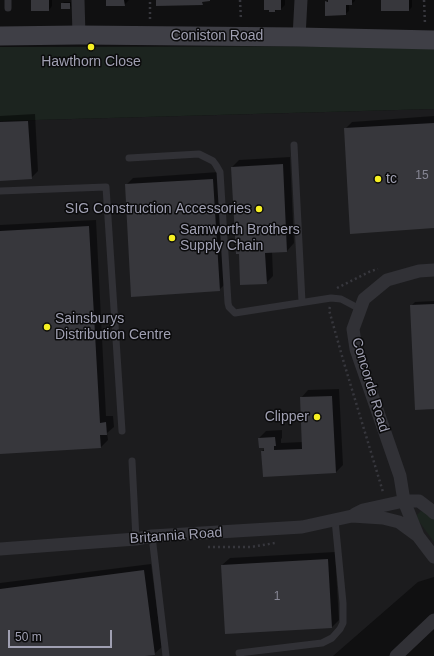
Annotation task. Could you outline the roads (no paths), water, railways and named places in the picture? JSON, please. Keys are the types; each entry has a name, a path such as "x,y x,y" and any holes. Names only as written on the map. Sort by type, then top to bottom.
{"street":[{"path":"78,0 79,35"},
{"path":"299,37 301,0"},
{"name":"Coniston Road","path":"0,36 79,35 299,37 430,40"},
{"name":"Concorde Road","path":"404,501 404,493 400,476 356,349 353,329 364,299 387,280 419,271 434,270"},
{"name":"Britannia Road","path":"404,501 418,536 434,557"},
{"name":"Britannia Road","path":"0,549 136,539 152,536 302,527 352,516 363,510 404,501 419,502 434,513"},
{"name":"Britannia Road","path":"352,516 383,518 399,522 418,536"},
{"path":"422,630 434,614"},
{"path":"396,656 434,620"}],"lane":[{"path":"8,0 8,8"},
{"path":"294,145 302,302"},
{"path":"129,158 199,154 213,161 220,172 229,307 235,313 332,298 341,299 360,309"},
{"path":"0,191 106,187 122,431"},
{"path":"132,461 136,539"},
{"path":"239,653 322,643 332,638 340,629 343,623 343,603 335,520"},
{"path":"152,536 166,656"}],"place":[{"name":"Hawthorn Close","path":"91,47"},
{"name":"tc","path":"378,179"},
{"name":"SIG Construction Accessories","path":"259,209"},
{"name":"Samworth Brothers Supply Chain","path":"172,238"},
{"name":"Sainsburys Distribution Centre","path":"47,327"},
{"name":"Clipper","path":"317,417"}]}
